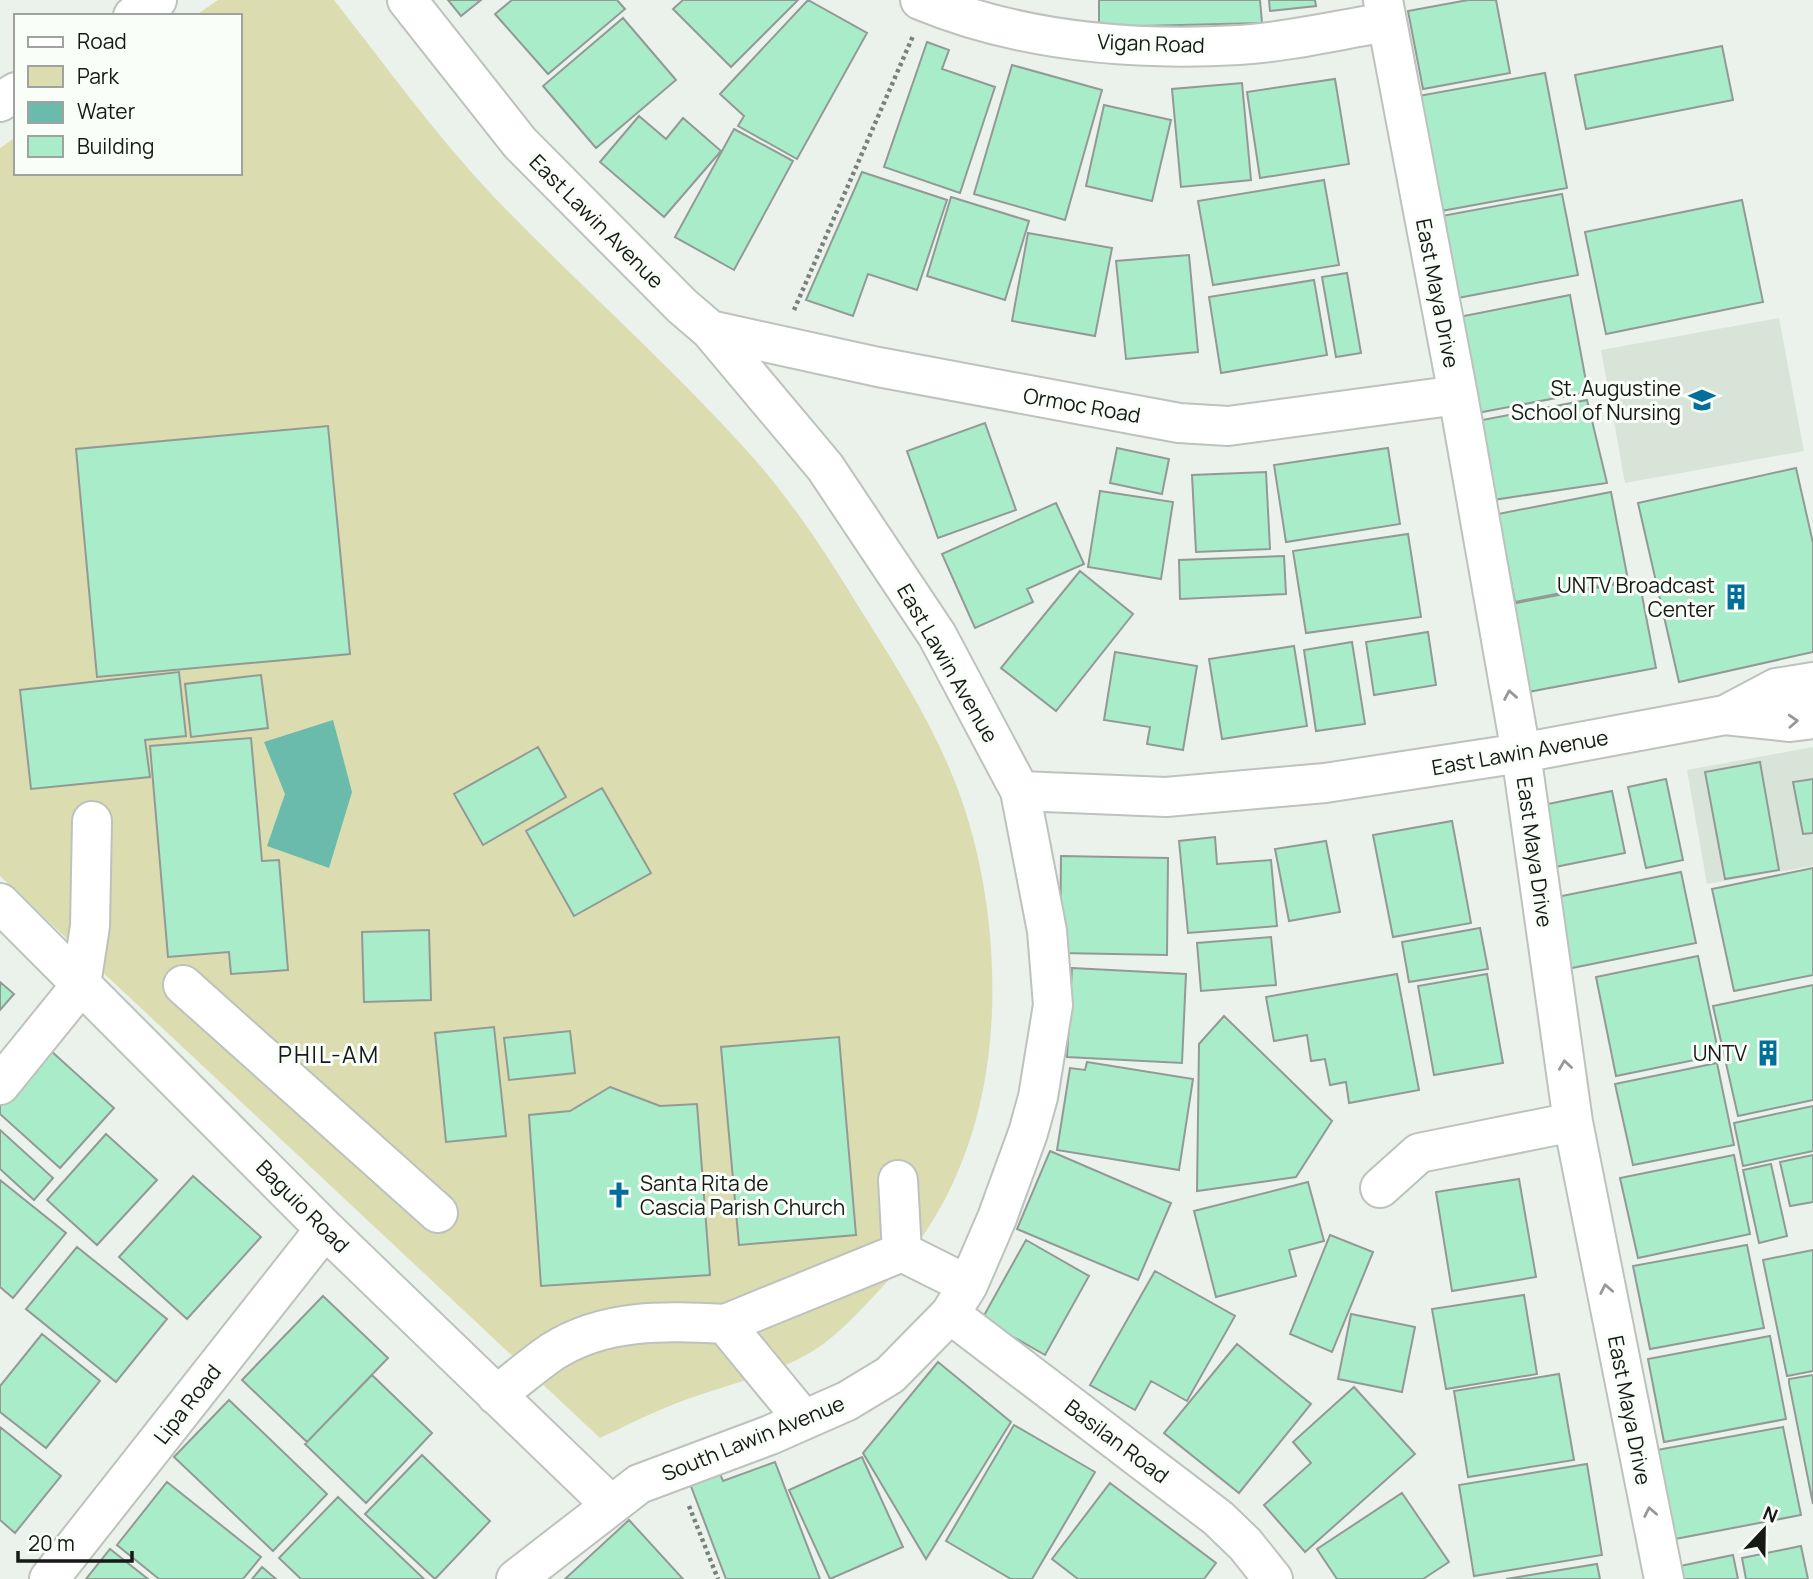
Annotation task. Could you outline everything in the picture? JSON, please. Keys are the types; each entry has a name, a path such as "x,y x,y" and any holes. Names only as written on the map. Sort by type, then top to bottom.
{"street":[{"path":"137,14 157,0"},
{"name":"East Lawin Avenue","path":"407,0 520,143 710,330 825,467 937,635 1020,791 1166,797 1325,783 1521,753 1725,715 1790,722 1813,719"},
{"name":"Vigan Road","path":"924,2 982,23 1095,42 1145,45 1241,45 1385,11"},
{"name":"East Maya Drive","path":"1385,11 1458,395 1521,753 1573,1122 1664,1579"},
{"name":"Ormoc Road","path":"710,330 978,386 1204,425 1228,426 1458,395"},
{"name":"East Lawin Avenue","path":"1725,715 1776,688 1813,682"},
{"name":"South Lawin Avenue","path":"516,1579 610,1504 639,1485 804,1420 847,1401 890,1375 959,1299 997,1217 1028,1133 1038,1097 1053,1005 1047,931 1020,791"},
{"path":"0,1085 81,985 90,926 92,821"},
{"name":"Baguio Road","path":"0,904 325,1229 610,1504"},
{"path":"183,985 438,1213"},
{"path":"1380,1188 1419,1153 1573,1122"},
{"path":"496,1395 554,1351 600,1331 657,1320 725,1324 902,1252 898,1180"},
{"name":"Lipa Road","path":"49,1579 325,1229"},
{"name":"Basilan Road","path":"902,1252 1218,1518 1245,1544 1273,1579"},
{"path":"725,1324 804,1420"}],"path":[{"path":"778,346 924,2"},
{"path":"674,1470 718,1579"}],"shaded area":[{"name":"St. Augustine School of Nursing","path":"1779,318 1804,451 1625,483 1601,350"},
{"path":"1813,747 1813,866 1707,884 1687,770"}],"green space":[{"path":"218,0 334,0 473,174 524,228 679,380 773,481 833,565 924,715 955,782 969,821 987,907 991,951 990,1040 975,1123 958,1173 935,1217 906,1259 866,1305 816,1349 783,1366 677,1403 600,1438 0,876 0,148 14,138 14,175 242,175 242,14 198,14"}],"water":[{"path":"333,720 352,792 329,868 267,846 285,794 264,742"}],"building":[{"path":"448,0 481,0 461,16"},
{"path":"512,0 617,0 625,9 548,74 495,14"},
{"path":"683,0 798,0 731,67 673,9"},
{"path":"808,0 867,33 797,159 738,126 744,116 720,94"},
{"path":"1099,0 1260,0 1262,23 1099,27"},
{"path":"1269,0 1315,0 1316,6 1270,11"},
{"path":"1468,0 1496,0 1510,73 1423,89 1408,11"},
{"path":"623,18 676,80 596,148 543,86"},
{"path":"927,42 949,50 942,69 995,87 960,193 884,167"},
{"path":"1722,46 1733,100 1586,129 1575,75"},
{"path":"1012,65 1102,90 1065,220 974,194"},
{"path":"1545,73 1567,188 1425,214 1402,99"},
{"path":"1335,79 1349,164 1260,178 1247,92"},
{"path":"1242,83 1251,180 1181,187 1172,89"},
{"path":"1104,105 1171,120 1152,201 1086,186"},
{"path":"639,116 666,139 683,118 721,151 664,217 600,162"},
{"path":"734,129 793,161 734,270 675,237"},
{"path":"862,172 947,200 917,290 868,274 853,316 806,300"},
{"path":"1324,180 1339,265 1213,285 1198,201"},
{"path":"1562,194 1578,275 1447,300 1431,218"},
{"path":"951,197 1029,221 1005,300 927,276"},
{"path":"1742,200 1763,302 1606,334 1585,232"},
{"path":"1028,233 1112,248 1095,336 1012,321"},
{"path":"1189,255 1198,352 1126,359 1116,261"},
{"path":"1347,273 1361,353 1336,357 1322,277"},
{"path":"1314,280 1327,355 1221,373 1209,297"},
{"path":"1570,295 1588,392 1477,413 1459,317"},
{"path":"1587,400 1607,483 1493,500 1477,421"},
{"path":"985,423 1016,510 938,538 907,451"},
{"path":"328,426 350,654 97,677 76,449"},
{"path":"1117,448 1169,459 1162,494 1110,483"},
{"path":"1388,448 1400,524 1286,542 1274,465"},
{"name":"UNTV Broadcast Center","path":"1796,468 1813,543 1813,652 1679,682 1638,503"},
{"path":"1266,472 1270,549 1196,552 1192,475"},
{"path":"1100,491 1173,502 1161,579 1088,567"},
{"path":"1611,492 1628,580 1515,602 1498,514"},
{"path":"1056,503 1084,564 1027,589 1033,602 975,628 942,554"},
{"path":"1408,534 1421,617 1306,633 1293,551"},
{"path":"1284,556 1286,594 1180,599 1179,560"},
{"path":"1080,571 1133,614 1056,711 1001,668"},
{"path":"1639,580 1656,668 1528,692 1511,604"},
{"path":"1428,632 1436,685 1374,695 1366,642"},
{"path":"1352,642 1365,724 1316,731 1304,650"},
{"path":"1294,646 1307,726 1222,739 1209,659"},
{"path":"1115,652 1197,666 1183,750 1147,744 1150,727 1104,720"},
{"path":"179,672 186,736 145,740 150,777 31,789 20,690"},
{"path":"261,675 268,728 191,737 185,684"},
{"path":"251,738 262,861 279,860 288,970 231,974 229,952 168,957 150,746"},
{"path":"538,747 566,797 483,845 454,794"},
{"path":"1760,762 1779,870 1725,879 1705,772"},
{"path":"1666,779 1683,860 1646,868 1628,787"},
{"path":"1813,779 1813,833 1803,834 1793,782"},
{"path":"602,788 651,873 574,916 526,831"},
{"path":"1612,791 1625,853 1555,867 1543,805"},
{"path":"1452,821 1471,923 1393,937 1373,835"},
{"path":"1215,837 1217,864 1271,860 1277,926 1188,933 1179,841"},
{"path":"1326,841 1340,912 1289,921 1275,849"},
{"path":"1061,856 1168,858 1167,955 1060,953"},
{"path":"1813,868 1813,975 1734,991 1712,889"},
{"path":"1681,872 1696,943 1567,969 1552,898"},
{"path":"1480,928 1488,969 1409,982 1402,942"},
{"path":"429,930 431,1000 364,1002 362,932"},
{"path":"1271,937 1276,985 1201,991 1197,943"},
{"path":"1698,956 1719,1055 1616,1076 1596,977"},
{"path":"1072,968 1186,974 1182,1063 1067,1057"},
{"path":"1397,974 1419,1090 1349,1103 1346,1082 1330,1085 1325,1059 1311,1061 1307,1035 1274,1041 1266,997"},
{"path":"1487,974 1503,1063 1434,1075 1418,986"},
{"path":"0,982 14,994 0,1010"},
{"name":"UNTV","path":"1813,985 1813,1100 1738,1116 1713,1006"},
{"path":"1224,1016 1332,1121 1296,1177 1197,1191 1199,1044"},
{"path":"494,1027 506,1136 446,1142 435,1033"},
{"path":"570,1031 575,1073 509,1080 504,1038"},
{"path":"839,1037 856,1235 739,1245 721,1047"},
{"path":"50,1050 114,1108 60,1168 0,1114 0,1105"},
{"path":"1087,1062 1193,1079 1179,1170 1057,1150 1070,1068 1085,1070"},
{"path":"1717,1063 1734,1145 1633,1165 1615,1084"},
{"name":"Santa Rita de Cascia Parish Church","path":"610,1087 660,1106 697,1104 710,1275 541,1286 529,1115 570,1111"},
{"path":"1813,1106 1813,1151 1743,1166 1734,1123"},
{"path":"0,1130 53,1178 34,1200 0,1169"},
{"path":"106,1134 157,1180 97,1245 47,1200"},
{"path":"1050,1151 1171,1203 1138,1280 1017,1229"},
{"path":"1734,1155 1750,1234 1638,1258 1620,1178"},
{"path":"1813,1155 1813,1202 1790,1206 1780,1162"},
{"path":"1771,1164 1787,1236 1759,1243 1743,1170"},
{"path":"193,1176 261,1237 187,1319 119,1257"},
{"path":"1519,1179 1536,1277 1452,1291 1436,1192"},
{"path":"0,1180 66,1233 13,1298 0,1287"},
{"path":"1308,1182 1324,1241 1289,1250 1296,1276 1216,1297 1194,1211"},
{"path":"1330,1235 1373,1252 1332,1352 1290,1334"},
{"path":"1026,1240 1089,1276 1045,1355 982,1319"},
{"path":"1747,1245 1764,1328 1650,1349 1633,1266"},
{"path":"77,1247 167,1319 116,1382 26,1309"},
{"path":"1813,1250 1813,1371 1787,1376 1763,1260"},
{"path":"1155,1271 1235,1316 1187,1401 1151,1381 1135,1410 1090,1385"},
{"path":"1524,1295 1537,1374 1446,1389 1432,1309"},
{"path":"323,1296 388,1358 307,1442 242,1380"},
{"path":"1351,1314 1415,1327 1402,1392 1338,1379"},
{"path":"42,1334 100,1381 46,1448 0,1412 0,1386"},
{"path":"1770,1336 1786,1419 1664,1442 1648,1359"},
{"path":"1237,1344 1311,1404 1239,1493 1164,1433"},
{"path":"938,1362 1011,1422 926,1559 863,1453"},
{"path":"1559,1374 1574,1460 1468,1477 1454,1391"},
{"path":"372,1375 432,1433 366,1503 305,1444"},
{"path":"1813,1375 1813,1504 1789,1379"},
{"path":"1354,1387 1415,1454 1305,1552 1264,1505 1311,1463 1293,1442"},
{"path":"229,1400 327,1494 273,1551 174,1457"},
{"path":"1014,1425 1095,1472 1032,1579 1011,1579 946,1541"},
{"path":"0,1427 61,1476 15,1533 0,1520"},
{"path":"1783,1427 1801,1515 1675,1539 1657,1450"},
{"path":"422,1455 490,1521 435,1579 365,1514"},
{"path":"862,1457 903,1547 830,1579 789,1490"},
{"path":"715,1461 723,1481 775,1462 820,1579 726,1579 686,1473"},
{"path":"1587,1464 1602,1555 1474,1576 1459,1485"},
{"path":"167,1482 261,1557 243,1579 159,1579 117,1545"},
{"path":"1110,1483 1216,1563 1204,1579 1078,1579 1052,1559"},
{"path":"1402,1493 1449,1562 1423,1579 1337,1579 1317,1549"},
{"path":"338,1497 424,1579 301,1579 279,1558"},
{"path":"629,1520 683,1579 565,1579"},
{"path":"1801,1546 1808,1579 1746,1579 1742,1558"},
{"path":"110,1549 148,1579 86,1579"},
{"path":"1733,1555 1738,1579 1683,1579 1680,1566"},
{"path":"1597,1564 1600,1579 1506,1579"},
{"path":"262,1567 276,1579 252,1579"}],"place":[{"name":"St. Augustine School of Nursing","path":"1702,400"},
{"name":"UNTV Broadcast Center","path":"1736,597"},
{"name":"UNTV","path":"1768,1053"},
{"name":"Santa Rita de Cascia Parish Church","path":"619,1195"}],"district":[{"name":"PHIL-AM","path":"329,1054"}]}
